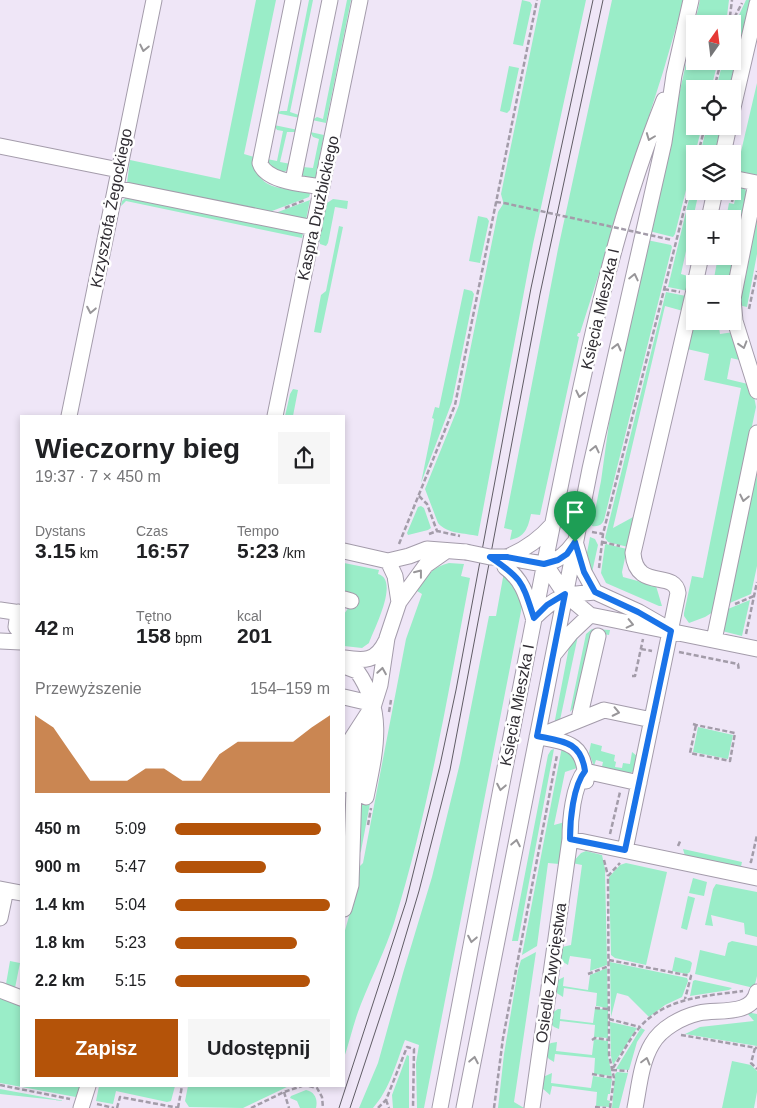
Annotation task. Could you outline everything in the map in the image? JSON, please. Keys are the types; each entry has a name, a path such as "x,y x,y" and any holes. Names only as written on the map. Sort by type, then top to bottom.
{"street":[{"name":"Krzysztofa Żegockiego","path":"69,415 154,0"},
{"path":"293,0 260,162 263,170 270,176 322,187"},
{"path":"293,181 330,0"},
{"name":"Kaspra Drużbickiego","path":"275,415 360,0"},
{"name":"Księcia Mieszka I","path":"464,1108 575,542 614,357 635,276 662,152 674,75 691,0"},
{"path":"739,80 757,4"},
{"name":"Księcia Mieszka I","path":"440,1108 544,564 611,258 636,174 674,75"},
{"path":"0,146 119,170"},
{"path":"741,180 756,183 733,299 735,321 757,391"},
{"path":"116,188 314,228"},
{"path":"625,855 671,631 678,588 670,582 642,574 636,566 633,553 686,315"},
{"path":"714,640 757,433"},
{"path":"506,562 540,538 553,524"},
{"path":"345,551 388,560 409,556 427,549 466,552 506,562 544,564 558,560 567,554 575,542"},
{"path":"575,542 584,572 595,592"},
{"path":"345,658 365,660 373,657 382,649 399,602 426,565 446,551"},
{"path":"388,560 395,576 399,602"},
{"path":"506,562 524,587 534,618 547,605 565,594 595,592 638,612 671,631"},
{"path":"544,564 565,594 590,615 757,649"},
{"path":"0,610 20,612 16,627 20,632"},
{"path":"552,657 571,633 590,615"},
{"path":"579,719 598,636"},
{"path":"345,906 351,885 354,789 380,685 387,638"},
{"path":"0,641 20,642"},
{"path":"345,666 357,671 374,704 376,743 366,797"},
{"path":"345,697 374,704"},
{"path":"345,779 352,738 374,704"},
{"path":"537,736 604,710 652,720"},
{"path":"537,736 568,743 579,752 588,774 638,788"},
{"name":"Osiedle Zwycięstwa","path":"532,1108 570,839 571,819 580,778 588,774"},
{"path":"570,839 625,855 757,878"},
{"path":"0,918 2,894 20,893"},
{"path":"0,990 20,998"},
{"path":"635,1108 646,1058 657,1037 669,1026 685,1018 700,1013 744,1008 752,1002 757,992"},
{"path":"82,1105 88,1087"}],"path":[{"path":"398,547 455,405 537,0"},
{"path":"731,15 732,0"},
{"path":"735,15 744,0"},
{"path":"598,569 602,542 687,200"},
{"path":"496,202 676,241"},
{"path":"750,309 757,271"},
{"path":"664,289 686,288"},
{"path":"419,496 426,504 437,531"},
{"path":"602,542 627,548"},
{"path":"745,638 757,582"},
{"path":"731,605 754,596"},
{"path":"632,676 635,676 643,635"},
{"path":"640,648 659,653"},
{"path":"674,650 738,664 739,671"},
{"path":"694,725 737,733 731,762 699,757 688,753 694,725"},
{"path":"494,1108 503,1038 560,741"},
{"path":"603,832 611,834 621,789 638,788"},
{"path":"747,861 752,862 757,836"},
{"path":"603,854 608,876 609,1040 614,1078 610,1108"},
{"path":"608,876 625,855"},
{"path":"609,960 691,976 685,999"},
{"path":"588,974 609,966"},
{"path":"595,1008 609,1009"},
{"path":"609,1019 640,1027"},
{"path":"674,1034 756,1048 751,1063 757,1069"},
{"path":"592,1040 594,1038 609,1040"},
{"path":"378,1108 386,1100 407,1047 414,1049 413,1108"},
{"path":"592,1074 614,1078"},
{"path":"0,1085 82,1105"},
{"path":"118,1108 120,1096 178,1108 182,1087"},
{"path":"251,1108 299,1087"},
{"path":"313,1087 317,1088 322,1097 323,1108"},
{"path":"284,1092 289,1108"},
{"path":"386,1100 389,1108"},
{"path":"595,1107 606,1108"}],"green space":[{"path":"256,0 276,0 244,154 254,157 259,176 265,182 279,188 307,192 310,194 309,197 264,214 127,183 130,160 220,179"},
{"path":"309,0 313,0 290,112 299,115 300,118 276,113 287,111"},
{"path":"347,0 351,0 326,123 312,120 317,117 323,119"},
{"path":"522,0 530,2 532,5 523,46 513,44"},
{"path":"541,0 586,0 533,244 478,536 451,531 442,527 438,523 425,489 459,405 498,212 503,203 501,194"},
{"path":"612,0 684,0 580,333 577,336 579,337 540,515 531,514 525,531 519,537 510,540 512,530 504,528 558,249"},
{"path":"700,0 729,0 727,15 697,15"},
{"path":"746,0 750,0 741,40 741,15 739,15"},
{"path":"686,63 686,70 716,70 713,80 686,80 686,135 700,135 697,145 686,145 686,190 675,234 673,237 649,231"},
{"path":"509,66 519,68 510,110 507,113 500,111"},
{"path":"721,70 734,70 732,80 718,80"},
{"path":"757,83 757,175 741,172 741,152"},
{"path":"274,125 298,130 296,132 287,132 280,162 291,164 289,169 281,174 272,172 267,159 277,161 283,131 277,130"},
{"path":"310,132 324,135 315,180 305,179 302,174 303,167 313,168 319,139 313,137"},
{"path":"705,135 720,135 718,145 702,145"},
{"path":"741,186 744,187 748,196 741,232 741,210 728,210 729,203 734,204 735,200 741,200"},
{"path":"130,194 303,233 302,238 126,201 121,206 122,201"},
{"path":"757,197 757,254 747,307 741,306 741,288"},
{"path":"333,199 348,201 347,209 335,207 326,246 320,244 319,238 325,206"},
{"path":"310,200 306,220 270,215"},
{"path":"689,200 697,200 695,210 686,210"},
{"path":"686,212 686,251 681,274 686,276 686,291 668,287"},
{"path":"478,216 487,218 489,221 480,263 469,261"},
{"path":"339,226 343,227 321,333 314,332 321,295 326,291"},
{"path":"647,240 671,245 672,247 604,520 600,525 592,526 601,481 611,409"},
{"path":"716,265 735,265 733,275 715,275"},
{"path":"464,289 472,291 474,294 452,402 421,483 434,419 432,418 435,407 439,408"},
{"path":"666,292 686,296 683,311 665,306 613,528 635,516 628,547 608,542 605,538"},
{"path":"691,330 719,330 720,334 734,332 744,361 731,358 727,379 752,385 756,407 713,612 689,623 684,613 692,576 703,578 741,388 704,380 709,354 687,349"},
{"path":"293,389 298,390 293,415 285,415"},
{"path":"757,446 757,566 751,594 725,605"},
{"path":"418,507 424,508 431,528 408,535 407,533"},
{"path":"590,537 595,539 598,545 591,577 586,558"},
{"path":"606,544 627,549 622,572 623,577 656,586 662,606 606,583 601,573"},
{"path":"345,563 379,570 378,574 384,578 387,585 384,606 369,643 362,648 345,646 345,613 349,607 357,606 359,598 345,594"},
{"path":"449,563 464,564 461,576 470,578 437,751 418,838 394,923 359,1010 345,1055 345,930 353,902 359,867 363,863 406,639 422,594 417,591 426,577"},
{"path":"504,572 513,579 522,606 424,1108 417,1108 416,1063 419,1045 405,1040 392,1076 379,1101 373,1108 359,1108 378,1063 432,877 460,763 489,616 496,616"},
{"path":"750,600 742,636 722,631 723,611"},
{"path":"592,629 610,630 609,635 599,633 578,703 570,712 586,634"},
{"path":"579,631 560,720 554,725 569,647"},
{"path":"698,727 733,735 728,759 693,752"},
{"path":"591,743 602,746 601,751 615,755 615,767 622,768 623,763 630,764 632,752 637,756 635,770 628,775 601,771 603,762 596,760 594,766 589,753"},
{"path":"562,747 569,748 578,763 577,768 565,772 554,825 565,822 559,864 548,863 537,946 522,955"},
{"path":"554,749 518,941 512,941 548,755"},
{"path":"371,798 361,851 360,853 360,802"},
{"path":"683,849 742,862 740,871 685,856"},
{"path":"586,851 602,855 605,869 607,965 590,971 591,959 570,956 568,965 560,960 562,947 571,945 582,865 572,863 581,853"},
{"path":"626,863 667,872 646,965 615,958 611,955 609,877 620,865"},
{"path":"693,878 707,882 704,896 689,893"},
{"path":"716,884 757,892 757,937 745,934 744,923 711,915 713,926 705,925 713,889"},
{"path":"688,896 695,898 687,930 681,928"},
{"path":"732,941 757,946 757,976 754,988 695,974 700,950 725,956 728,943"},
{"path":"536,952 514,1102 524,1108 498,1108 504,1054 518,970 521,960"},
{"path":"675,957 692,963 690,972 687,974 672,971"},
{"path":"10,961 20,963 15,988 6,984"},
{"path":"610,962 687,978 688,981 682,997 665,1005 649,1017 628,996 617,993 611,1017"},
{"path":"607,968 608,1008 596,1006 597,993 564,988 563,997 555,992 556,981 564,977 563,986 588,990 590,975"},
{"path":"693,981 732,988 690,996"},
{"path":"0,997 20,1006 20,1087 0,1083"},
{"path":"595,1008 608,1010 608,1038 594,1037 595,1025 560,1021 559,1029 550,1023 552,1013 561,1009 560,1019 593,1023"},
{"path":"746,1012 757,1014 757,1046 685,1034 700,1027 754,1021"},
{"path":"610,1022 637,1028 613,1065 611,1056"},
{"path":"641,1028 645,1030 637,1042 629,1070 616,1069"},
{"path":"594,1039 608,1041 608,1056 612,1076 594,1074 595,1058 555,1054 554,1062 546,1055 548,1045 557,1042 556,1051 592,1055"},
{"path":"407,1055 409,1056 409,1108 393,1108 392,1095"},
{"path":"732,1061 751,1065 757,1071 757,1092 754,1108 722,1108"},
{"path":"617,1072 628,1073 619,1108 612,1108 615,1074"},
{"path":"552,1073 551,1083 591,1088 593,1076 612,1079 610,1094 608,1094 607,1100 610,1101 609,1107 596,1106 597,1092 552,1086 550,1095 542,1088 543,1077"},
{"path":"22,1087 81,1087 76,1097"},
{"path":"99,1087 175,1087 171,1101 167,1102 116,1091 113,1104 96,1101"},
{"path":"188,1087 287,1087 243,1108 189,1107 185,1101"},
{"path":"0,1089 65,1101 0,1094"},
{"path":"306,1090 312,1092 315,1096 316,1108 300,1108 297,1101 290,1098"}],"tram line":[{"path":"339,1108 406,902 440,765 456,690 531,288 593,0"},
{"path":"350,1108 394,975 419,891 450,770 540,294 603,0"}],"route":[{"path":"575,542 584,572 595,592 638,612 671,631 625,850 570,839 570,824 580,778 585,771 582,756 576,748 568,743 537,736 565,594 547,605 534,618 524,587 514,573 490,557 507,557 544,564 558,560 567,554 575,542"}]}
